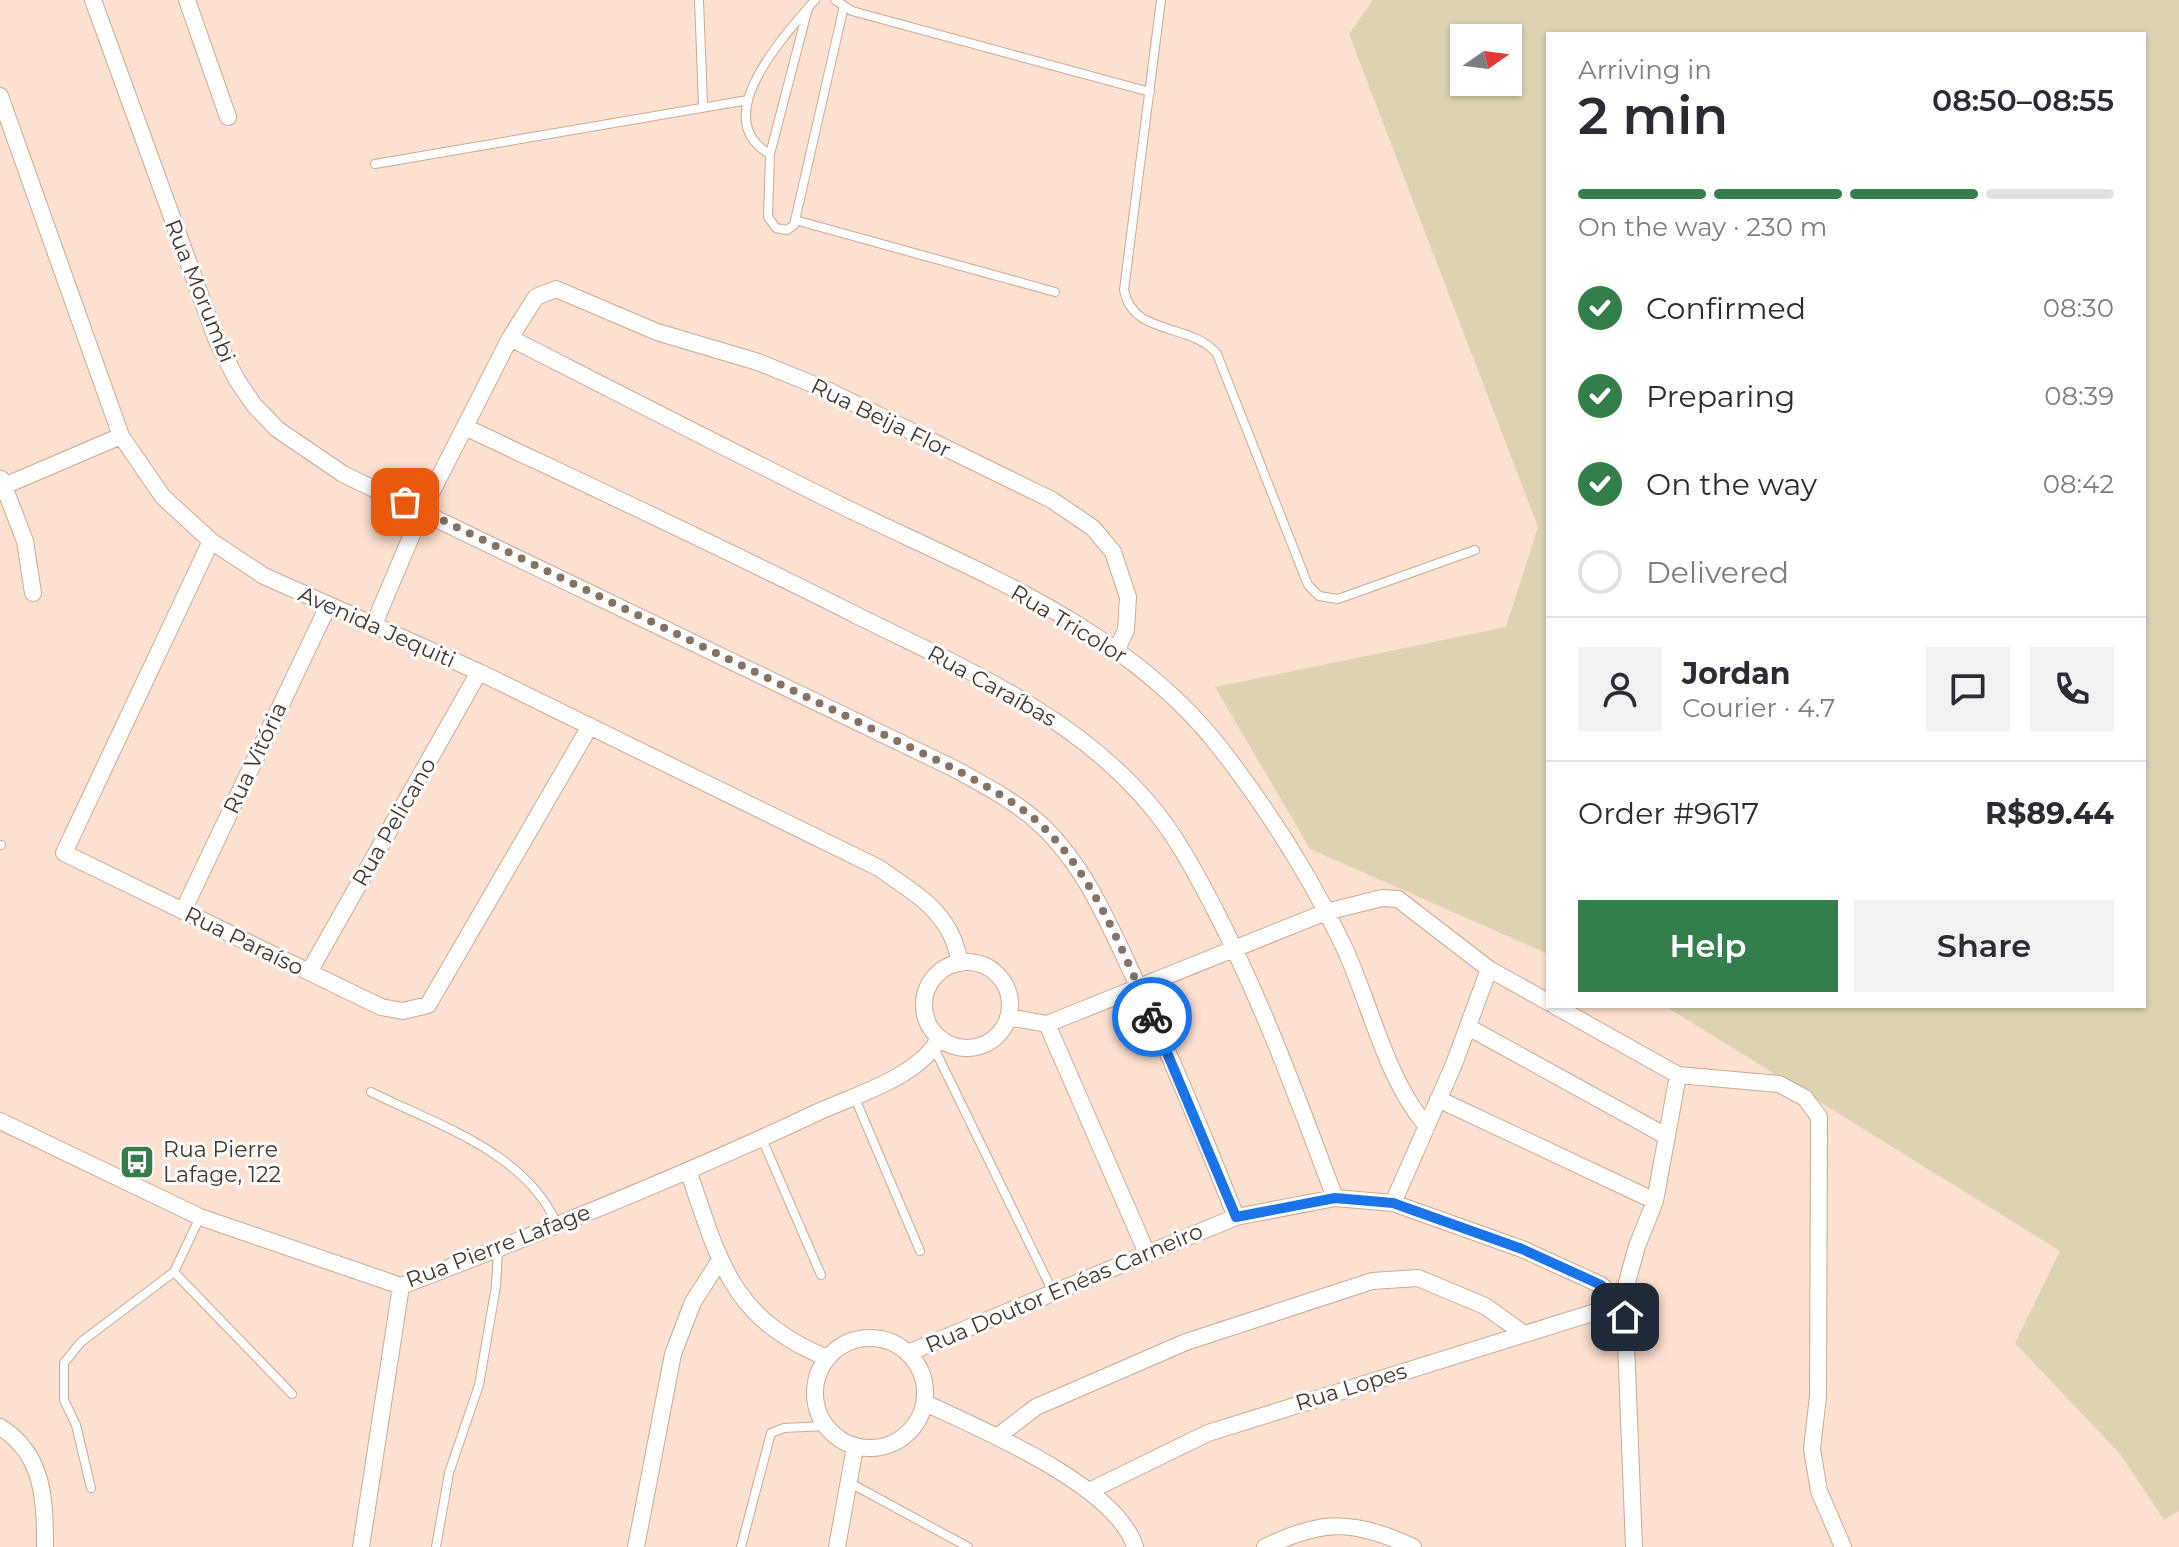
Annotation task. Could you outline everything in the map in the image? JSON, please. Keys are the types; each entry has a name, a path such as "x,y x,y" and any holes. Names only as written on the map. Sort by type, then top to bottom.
{"street":[{"name":"Rua Morumbi","path":"93,0 211,326 237,380 254,405 303,449 343,474 957,770 1010,800 1040,823 1070,858 1093,894 1138,986 1236,1217"},
{"path":"187,0 228,117"},
{"name":"Avenida Jequiti","path":"0,96 121,436 163,497 211,541 264,576 479,672 879,868 925,901 948,924 956,938 960,963"},
{"name":"Rua Beija Flor","path":"510,338 536,297 549,290 565,291 657,332 758,362 827,390 1052,500 1093,528 1113,552 1128,597 1126,630 1117,649"},
{"path":"374,624 422,511 510,338"},
{"name":"Rua Tricolor","path":"510,338 792,482 954,558 1068,618 1117,649 1169,693 1218,745 1262,804 1326,912 1407,1100 1425,1124"},
{"name":"Rua Caraíbas","path":"465,427 787,580 1004,689 1064,726 1151,805 1194,870 1235,949 1335,1198"},
{"path":"33,593 25,541 2,482 121,436"},
{"name":"Rua Paraíso","path":"211,541 64,853 381,1007 403,1011 428,1005 590,726"},
{"name":"Rua Vitória","path":"183,911 328,606"},
{"name":"Rua Pelicano","path":"309,972 479,672"},
{"path":"1008,1017 1047,1024 1326,912 1382,898 1398,899 1489,969 1546,1001"},
{"path":"960,963 987,967 999,976 1010,1003 1008,1017 992,1041 965,1049 937,1043 924,1001 935,976 960,963"},
{"path":"1393,1203 1468,1027 1489,969"},
{"path":"1559,1008 1678,1075 1779,1084 1805,1098 1819,1117 1818,1396 1812,1449 1819,1491 1843,1547"},
{"path":"1047,1024 1146,1251"},
{"path":"1468,1027 1666,1136"},
{"name":"Rua Pierre Lafage","path":"0,1121 200,1217 401,1286 689,1173 901,1072 937,1043"},
{"path":"1634,1547 1625,1317 1621,1304 1637,1246 1655,1201 1678,1075"},
{"path":"1438,1099 1655,1201"},
{"path":"689,1173 720,1260 743,1301 770,1328 797,1345 827,1358"},
{"name":"Rua Doutor Enéas Carneiro","path":"908,1353 1146,1251 1236,1217 1335,1198 1393,1203 1535,1255 1601,1285 1621,1304"},
{"path":"636,1547 673,1354 693,1302 720,1260"},
{"path":"997,1437 1036,1407 1186,1342 1372,1281 1398,1277 1430,1282 1485,1306 1524,1334"},
{"path":"361,1547 401,1286"},
{"name":"Rua Lopes","path":"1089,1491 1208,1433 1621,1304"},
{"path":"867,1338 893,1342 908,1353 922,1376 925,1403 918,1421 899,1440 874,1449 855,1447 839,1439 826,1426 817,1410 814,1392 818,1374 827,1358 841,1346 867,1338"},
{"path":"925,1403 997,1437 1089,1491 1117,1515 1135,1547"},
{"path":"0,1427 30,1454 39,1475 44,1497 45,1546"},
{"path":"837,1547 855,1447"},
{"path":"1265,1547 1326,1525 1355,1525 1413,1547"}],"lane":[{"path":"699,0 703,105"},
{"path":"770,154 755,146 749,136 748,100 766,58 815,0"},
{"path":"835,0 844,6 1150,92"},
{"path":"1161,0 1125,276 1126,301 1142,320 1203,339 1217,354 1311,590 1338,599 1475,550"},
{"path":"808,8 770,154 770,224 787,230 795,220 844,6"},
{"path":"375,164 703,105 748,100"},
{"path":"795,220 1055,292"},
{"path":"937,1043 1052,1290"},
{"path":"371,1092 505,1159 531,1181 557,1224"},
{"path":"853,1095 920,1251"},
{"path":"762,1139 821,1275"},
{"path":"91,1488 76,1425 64,1400 64,1363 81,1342 174,1272 200,1217"},
{"path":"436,1547 449,1473 479,1385 496,1286 498,1249"},
{"path":"174,1272 292,1394"},
{"path":"741,1547 771,1433 784,1428 826,1426"},
{"path":"850,1483 968,1547"},
{"path":"939,1547 942,1534"},
{"path":"45,1546 53,1547"}],"shaded area":[{"path":"1373,0 2179,0 2179,1511 2164,1520 2120,1454 2015,1343 2060,1251 1668,1008 2146,1008 2146,32 1546,32 1546,953 1310,849 1215,687 1506,627 1538,527 1349,34"}],"way so far":[{"path":"405,502 957,770 1010,800 1040,823 1070,858 1093,894 1152,1017"}],"place":[{"name":"Rua Pierre Lafage, 122","path":"137,1162"}],"route":[{"path":"1152,1017 1236,1217 1335,1198 1393,1203 1522,1249 1601,1285 1621,1304 1625,1317"}]}
